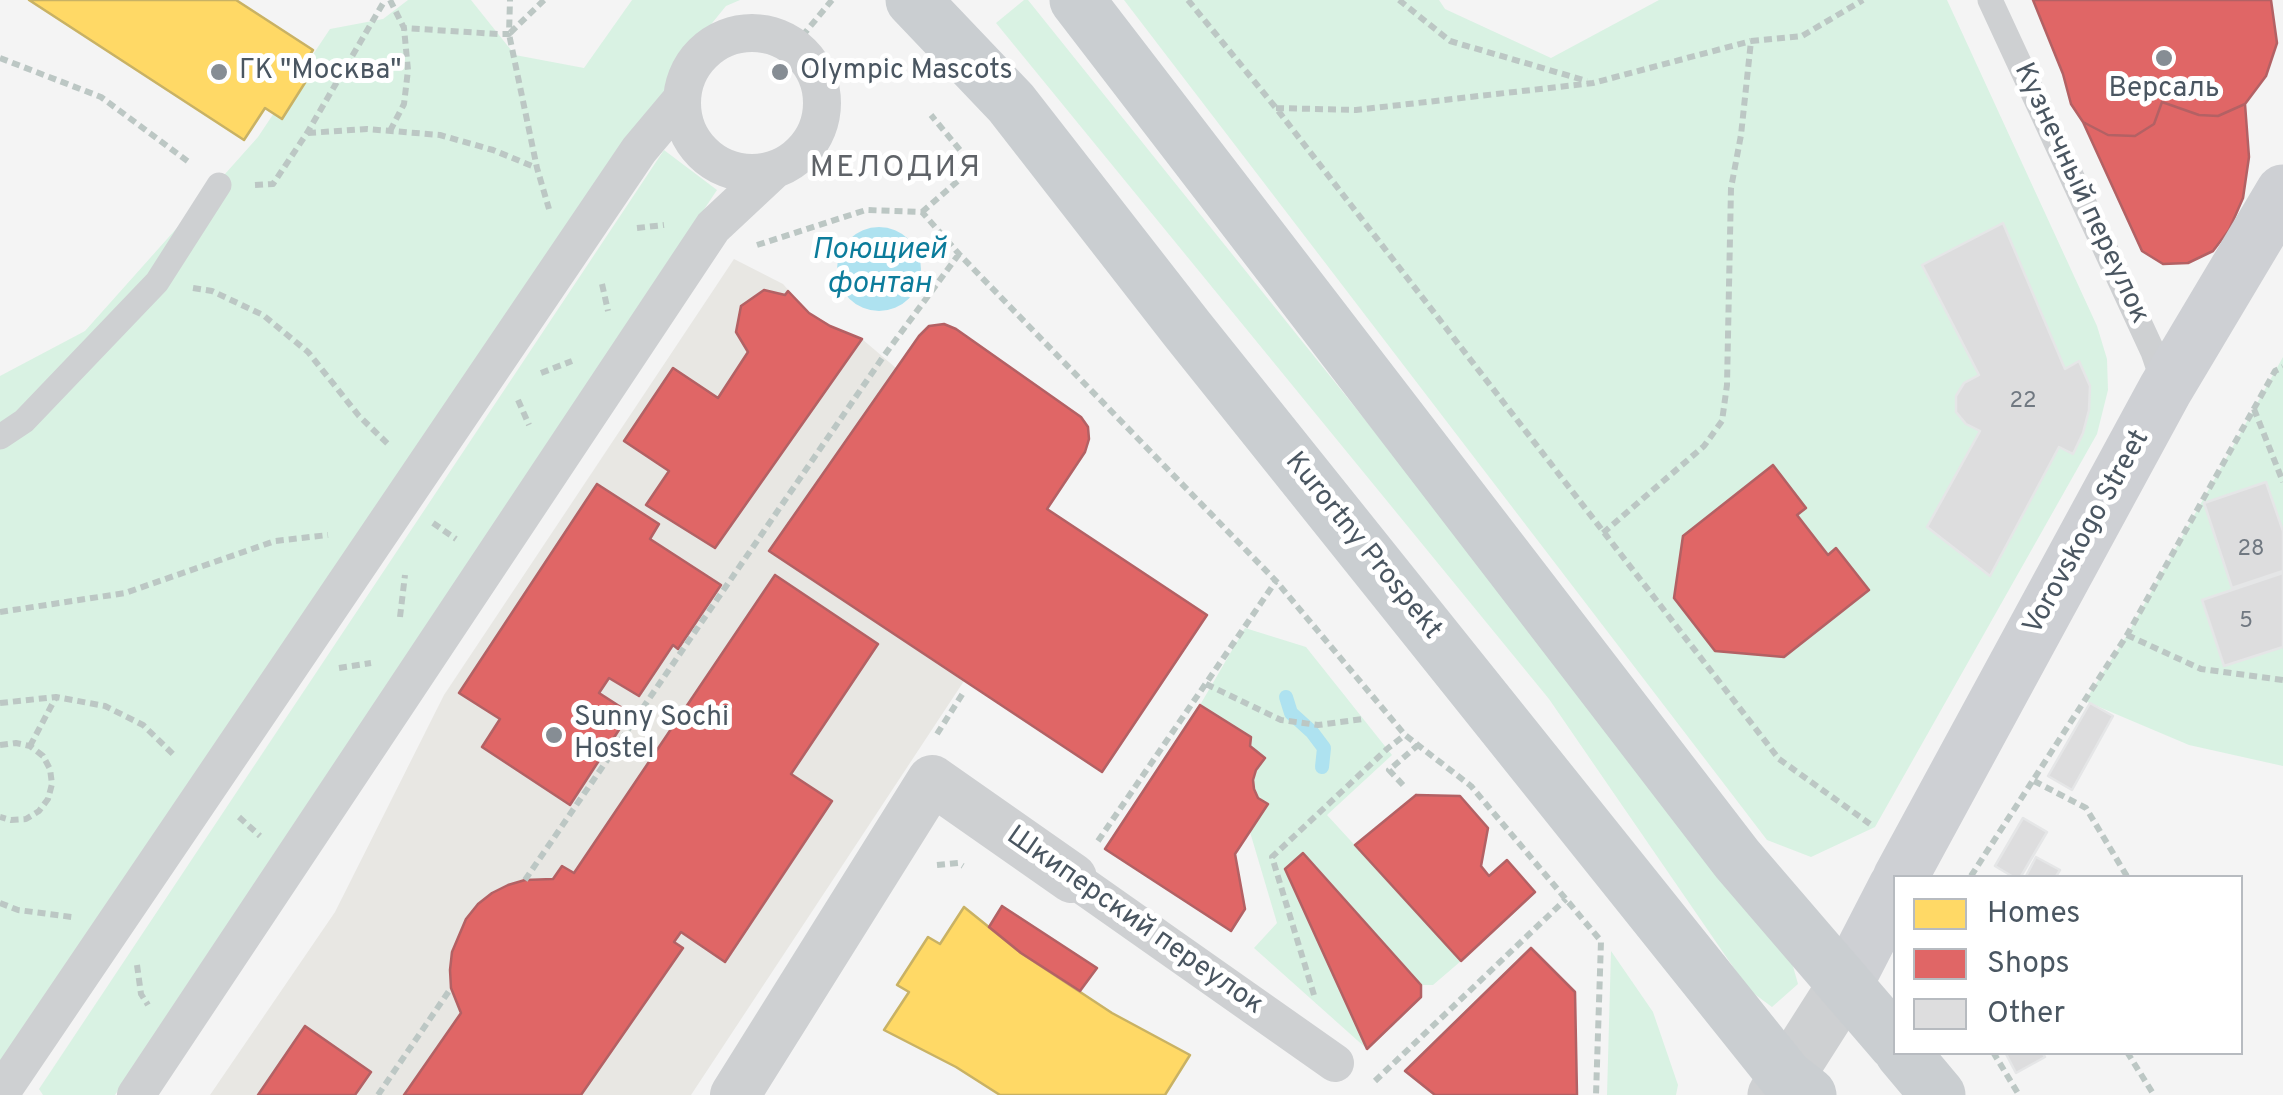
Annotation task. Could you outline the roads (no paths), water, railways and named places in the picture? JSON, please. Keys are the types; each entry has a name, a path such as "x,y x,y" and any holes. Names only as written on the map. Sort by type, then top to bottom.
{"main road":[{"name":"Kurortny Prospekt","path":"913,0 1011,103 1790,1089"},
{"path":"1077,0 1737,860 1893,1041"},
{"name":"Vorovskogo Street","path":"1903,870 2166,390 2283,192"},
{"name":"Vorovskogo Street","path":"1845,985 1893,890"},
{"path":"1905,1055 1938,1095"}],"street":[{"path":"755,33 794,46 818,79 822,93 820,120 808,145 788,164 748,173 734,171 700,150 685,126 682,100 688,72 715,42 755,33"},
{"path":"0,1094 373,542 418,500 564,260 639,150 682,100"},
{"path":"136,1095 713,227 775,169"},
{"name":"Шкиперский переулок","path":"735,1095 932,780 1335,1063"},
{"name":"Vorovskogo Street","path":"1790,1089 1845,985"}],"lane":[{"name":"Кузнечный переулок","path":"1990,0 2153,352 2166,390"},
{"path":"0,438 24,421 158,282 219,185"}],"water":[{"name":"Поющией фонтан","path":"871,227 887,227 903,234 914,245 921,269 918,285 909,299 887,311 871,311 855,304 844,293 837,277 837,261 844,245 855,234"}],"waterway":[{"path":"1286,697 1291,713 1324,748 1322,767"}],"place":[{"name":"Версаль","path":"2164,58"},
{"name":"ГК \"Москва\"","path":"219,72"},
{"name":"Olympic Mascots","path":"780,72"},
{"name":"Sunny Sochi Hostel","path":"554,735"}],"district":[{"name":"МЕЛОДИЯ","path":"896,170"}]}
